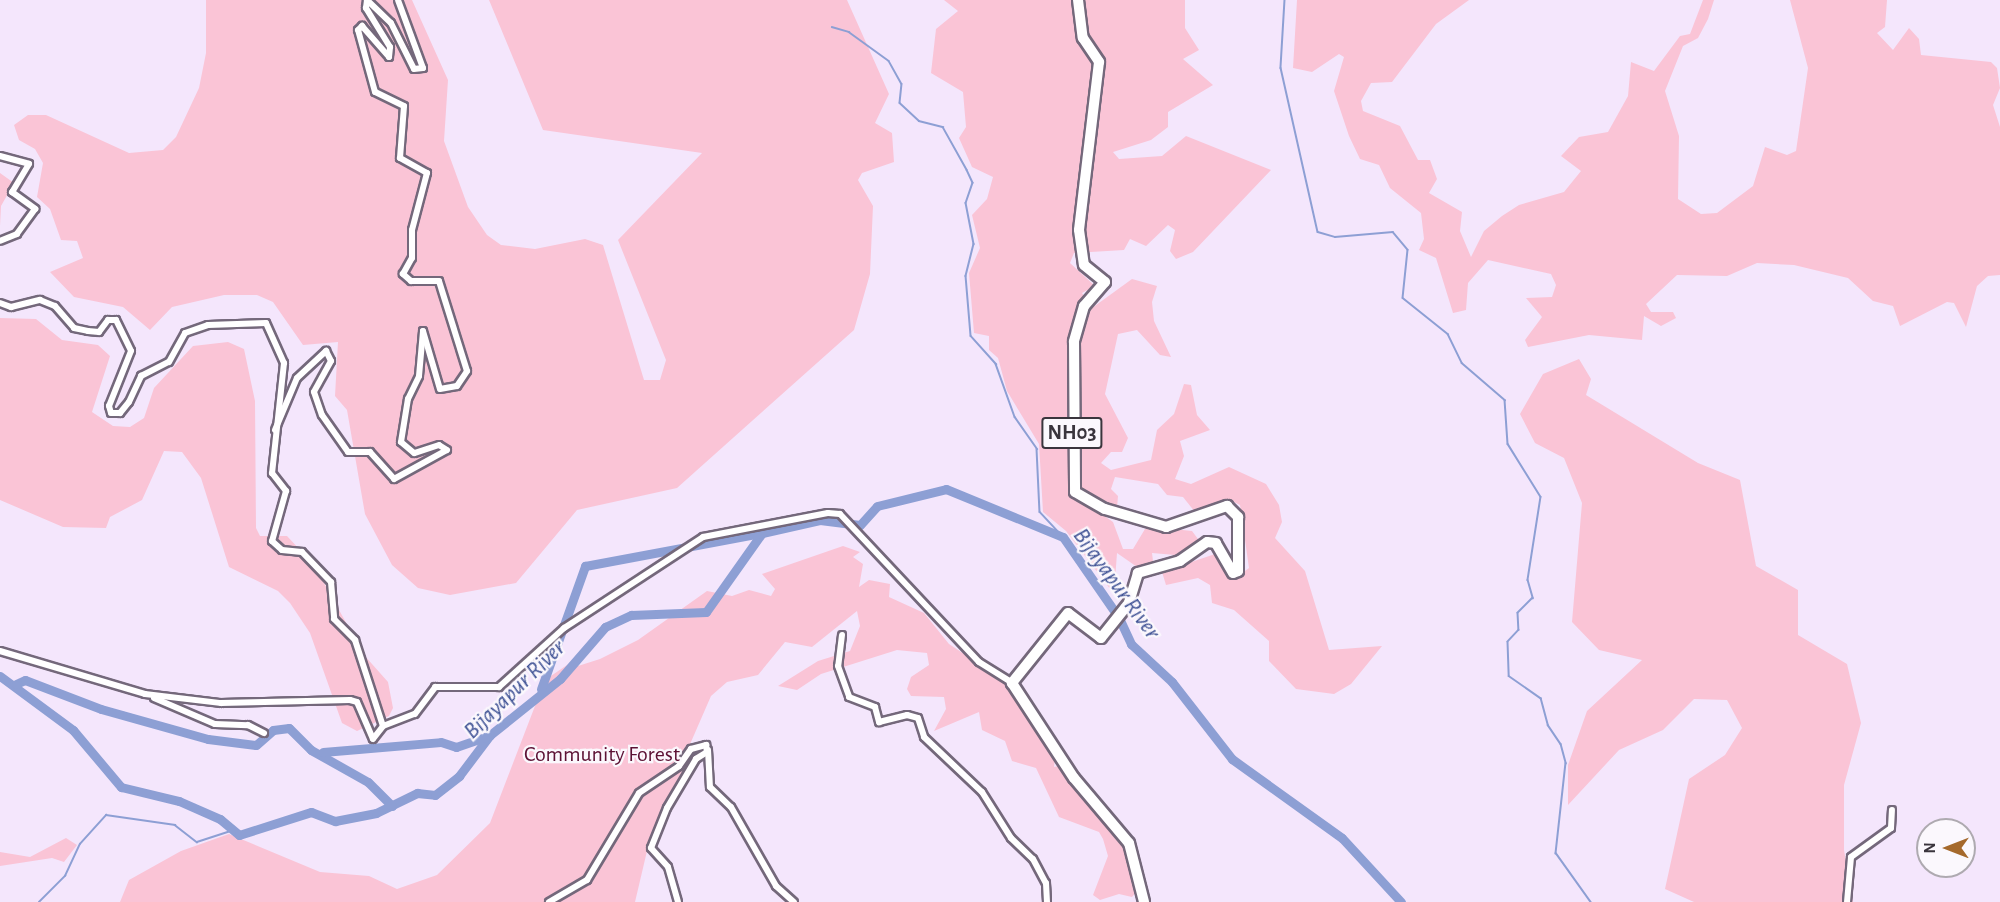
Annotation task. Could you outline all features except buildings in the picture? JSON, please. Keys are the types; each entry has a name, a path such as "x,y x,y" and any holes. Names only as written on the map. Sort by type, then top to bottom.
{"main road":[{"name":"NH03","path":"1012,682 1068,613 1104,635 1127,607 1138,573 1180,561 1208,542 1216,543 1233,573 1238,571 1238,517 1227,506 1166,527 1105,509 1075,492 1074,342 1084,306 1105,282 1084,265 1080,230 1099,62 1083,38 1078,0"},
{"path":"1012,682 1074,778 1129,843 1144,902"}],"street":[{"path":"275,430 297,378 326,351 331,361 314,392 322,415 348,452 370,452 394,479 447,450 439,445 414,453 401,442 410,392 419,376 423,331 440,389 457,386 467,371 439,281 411,281 403,274 412,258 412,230 427,173 400,158 405,105 375,92 358,30 362,26 389,57 390,47 366,8 367,0 391,23 414,69 423,68 398,0"},
{"path":"0,156 29,164 12,192 35,209 17,234 0,241"},
{"path":"0,303 11,307 40,300 56,306 74,328 88,331 99,332 108,320 116,320 131,351 112,397 111,413 120,413 129,402 141,376 169,362 185,333 208,325 266,322 284,363 272,473 286,491 272,541 282,550 302,552 331,582 334,619 355,640 383,726"},
{"path":"145,694 222,703 350,700 357,702 373,739 383,726 415,714 435,687 499,687 580,616 704,537 828,513 840,514 979,662 1012,682"},
{"path":"842,635 838,666 849,697 875,708 879,722 918,718 924,737 982,792 1011,838 1033,860 1046,883 1047,902"},
{"path":"0,651 145,694 215,724 248,725 264,733"},
{"path":"549,902 587,880 649,783 679,766 693,748 706,745 710,787 731,807 776,886 794,902"},
{"path":"678,902 668,867 651,848 670,803 708,750"},
{"path":"1846,902 1851,857 1892,828 1892,810"}],"green space":[{"path":"206,0 412,0 448,80 444,141 468,207 487,235 501,245 535,249 585,239 603,245 644,380 660,380 666,360 618,240 702,153 543,130 489,0 847,0 889,94 875,123 892,133 894,162 862,173 858,180 873,206 870,274 854,330 677,488 577,510 516,583 450,595 418,588 392,565 365,514 347,410 335,396 338,342 303,345 273,302 257,295 224,295 172,307 150,330 123,307 74,297 50,272 83,258 77,241 61,240 50,209 37,197 43,163 35,149 19,140 14,125 28,115 46,115 129,153 163,150 176,137 199,88 206,53"},
{"path":"944,0 1185,0 1185,28 1199,50 1183,59 1213,85 1168,112 1168,127 1151,140 1113,152 1119,159 1162,156 1186,136 1271,170 1193,252 1176,259 1170,251 1175,230 1168,225 1146,246 1130,239 1124,250 1074,253 1070,263 1095,286 1082,293 1092,308 1132,279 1157,286 1152,302 1154,321 1171,357 1160,355 1137,330 1118,334 1105,394 1128,438 1122,452 1111,452 1101,463 1111,470 1151,460 1157,430 1174,414 1184,384 1191,385 1197,415 1210,430 1180,441 1184,456 1175,479 1191,484 1229,467 1266,484 1279,505 1282,522 1275,538 1305,571 1329,650 1382,646 1351,684 1334,694 1296,689 1269,661 1269,641 1234,610 1212,603 1210,585 1198,578 1166,585 1162,572 1218,553 1234,579 1249,568 1240,505 1228,499 1195,512 1183,497 1167,495 1158,484 1115,477 1111,489 1118,496 1117,508 1106,503 1096,510 1113,522 1123,549 1133,549 1145,529 1154,527 1192,531 1201,543 1175,555 1152,553 1153,561 1140,569 1117,553 1114,594 1066,531 1043,512 1039,444 1007,391 998,358 989,350 989,336 974,333 969,273 980,248 972,215 987,199 993,177 972,167 959,138 966,127 963,92 931,73 936,29 958,11"},
{"path":"1297,0 1469,0 1436,24 1392,82 1371,83 1361,101 1363,111 1400,126 1418,160 1430,160 1437,179 1429,193 1462,212 1460,231 1471,257 1484,231 1502,216 1519,205 1564,192 1581,171 1561,156 1579,137 1608,132 1628,96 1631,62 1654,71 1680,36 1690,34 1703,0 1714,0 1708,19 1698,38 1683,46 1665,91 1679,136 1678,199 1701,214 1717,213 1753,186 1765,147 1787,155 1796,151 1808,68 1790,0 1887,0 1885,27 1877,33 1893,50 1909,28 1919,39 1921,55 1991,62 1997,68 2000,88 1993,105 2000,127 2000,275 1988,276 1977,286 1966,327 1954,303 1947,302 1900,326 1893,306 1873,301 1848,278 1794,265 1757,263 1727,276 1677,275 1646,304 1651,312 1673,312 1676,318 1661,326 1644,316 1642,340 1589,335 1528,347 1525,340 1542,317 1526,298 1552,297 1556,285 1551,274 1488,260 1468,283 1466,310 1453,313 1436,258 1419,250 1424,239 1421,213 1390,188 1379,165 1360,159 1349,136 1334,91 1344,57 1339,54 1312,72 1293,68"},
{"path":"0,173 14,183 1,206 0,226"},
{"path":"0,318 36,319 62,340 98,345 110,356 92,412 113,426 130,427 144,418 154,388 193,346 228,342 244,349 255,401 256,528 260,536 287,536 314,565 364,655 388,682 393,708 389,716 357,731 342,723 310,633 290,603 278,591 229,567 201,478 182,452 164,451 142,500 110,517 106,528 63,527 0,500"},
{"path":"1579,359 1591,379 1586,395 1698,463 1740,480 1756,566 1798,590 1798,635 1847,664 1861,723 1844,785 1844,850 1853,902 1694,902 1665,889 1689,779 1725,755 1742,728 1727,700 1694,699 1663,730 1619,750 1568,805 1568,765 1587,711 1642,660 1599,650 1572,622 1582,503 1564,458 1535,443 1520,414 1543,374"},
{"name":"Community Forest","path":"843,546 860,552 853,557 863,564 859,587 869,580 890,584 889,597 924,613 949,644 1008,683 1056,751 1054,767 1062,765 1123,840 1138,890 1132,897 1119,894 1100,900 1093,895 1108,856 1099,832 1059,817 1036,768 1012,761 1005,741 982,730 979,712 934,731 946,709 944,697 911,696 907,689 911,677 929,665 927,653 897,650 821,674 797,690 778,686 818,661 850,651 860,626 857,611 812,647 785,642 758,675 727,682 711,696 684,758 691,759 689,767 667,802 647,851 635,902 120,902 129,880 181,851 229,834 320,872 369,876 397,889 437,875 490,823 545,680 570,663 578,666 600,659 638,640 707,591 732,596 749,590 771,596 775,589 762,574"},
{"path":"66,838 77,845 64,862 52,858 0,866 0,852 30,857"}],"waterway":[{"path":"1285,0 1281,68 1318,232 1335,237 1393,232 1408,250 1403,298 1448,334 1462,363 1505,400 1508,444 1541,497 1528,580 1533,598 1518,613 1519,630 1508,642 1509,676 1541,698 1548,725 1561,744 1566,763 1556,853 1591,902"},
{"path":"832,27 849,32 889,61 902,84 900,103 919,121 943,127 973,183 966,203 974,244 966,276 971,336 996,364 1015,417 1037,449 1040,512 1063,537"},
{"name":"Bijayapur River","path":"0,676 73,730 121,787 179,801 220,819 239,835 311,812 335,821 376,813 417,793 435,795 459,776 490,735 560,679 605,627 631,615 706,612 762,533 820,520 860,525 877,506 946,489 1063,537 1119,618 1131,644 1172,682 1232,759 1342,838 1401,902"},
{"path":"541,689 585,566 762,533"},
{"path":"16,684 25,680 101,709 208,739 256,745 273,730 289,728 311,750 368,782 392,806"},
{"path":"323,752 441,742 456,747 490,735"},
{"path":"39,902 65,876 80,844 106,815 175,825 197,842 230,831"}]}
